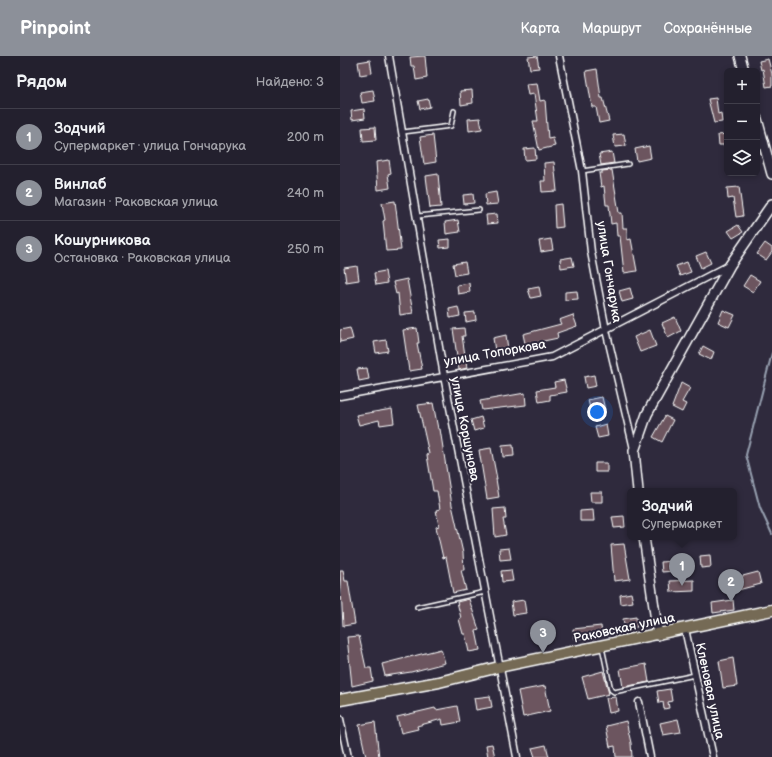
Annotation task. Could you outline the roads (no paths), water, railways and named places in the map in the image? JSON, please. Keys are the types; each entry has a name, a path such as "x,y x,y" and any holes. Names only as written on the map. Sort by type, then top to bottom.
{"main road":[{"name":"Раковская улица","path":"340,700 439,682 499,667 772,610"}],"street":[{"name":"улица Коршунова","path":"390,56 444,376 517,757"},
{"name":"улица Гончарука","path":"559,56 582,171 591,252 606,330 634,451 638,488"},
{"path":"740,56 743,68"},
{"path":"760,129 772,174"},
{"name":"улица Топоркова","path":"634,451 647,414 730,265 772,204"},
{"name":"улица Топоркова","path":"340,396 552,357 730,265"},
{"path":"644,540 658,635"},
{"name":"Кленовая улица","path":"686,629 713,757"},
{"path":"639,702 650,757"},
{"path":"340,718 348,757"}],"lane":[{"path":"403,132 451,126 454,111"},
{"path":"582,171 628,164"},
{"path":"418,216 479,210"},
{"path":"417,607 485,592"},
{"path":"602,646 612,690 616,692 695,675"}],"waterway":[{"path":"772,353 746,455 760,508 772,534"}],"place":[{"name":"Зодчий","path":"682,586"},
{"name":"Винлаб","path":"731,602"},
{"name":"Кошурникова","path":"543,653"}]}
